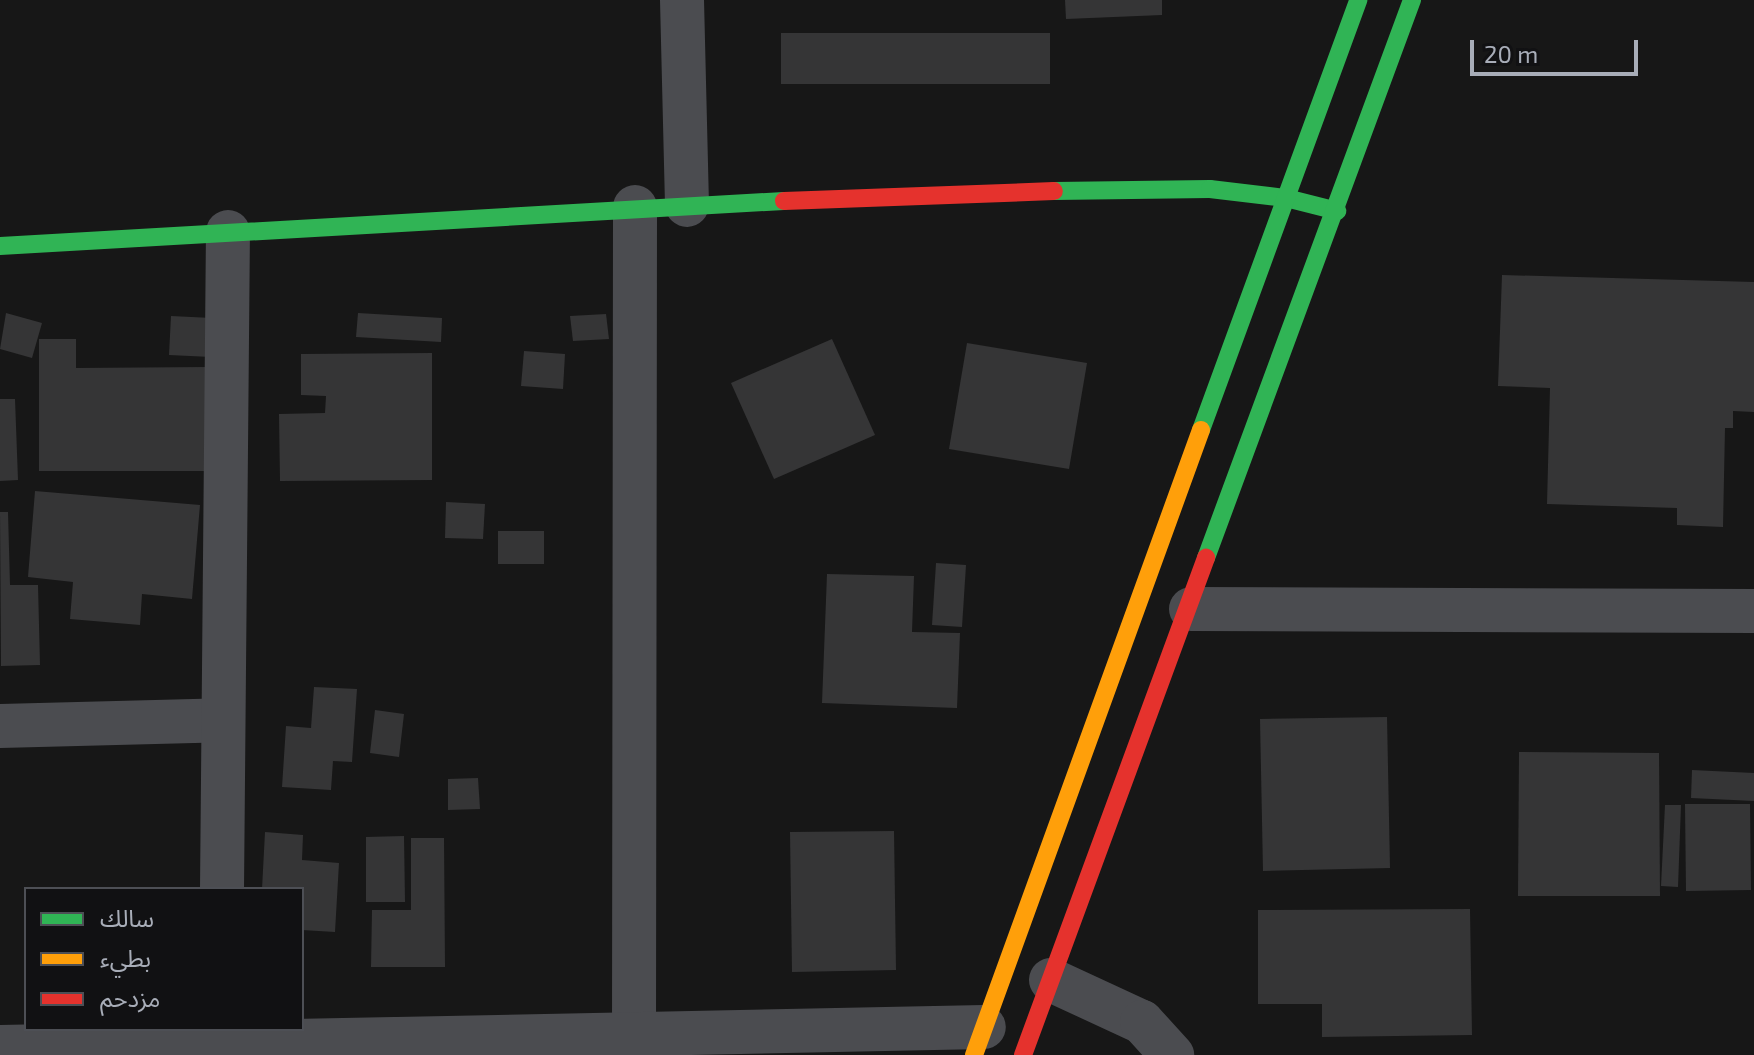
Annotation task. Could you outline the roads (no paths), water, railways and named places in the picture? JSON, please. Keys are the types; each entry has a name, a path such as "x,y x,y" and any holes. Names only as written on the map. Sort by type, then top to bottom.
{"street":[{"path":"682,0 687,205"},
{"path":"0,1047 222,1034 634,1032 979,1041 1358,0"},
{"path":"1023,1055 1191,609 1412,0"},
{"path":"0,246 635,207 1131,188 1286,198 1337,211"},
{"path":"634,1032 635,207"},
{"path":"222,887 228,232"},
{"path":"1191,609 1754,611"},
{"path":"0,726 223,720"},
{"path":"1051,980 1142,1022 1172,1055"}]}
